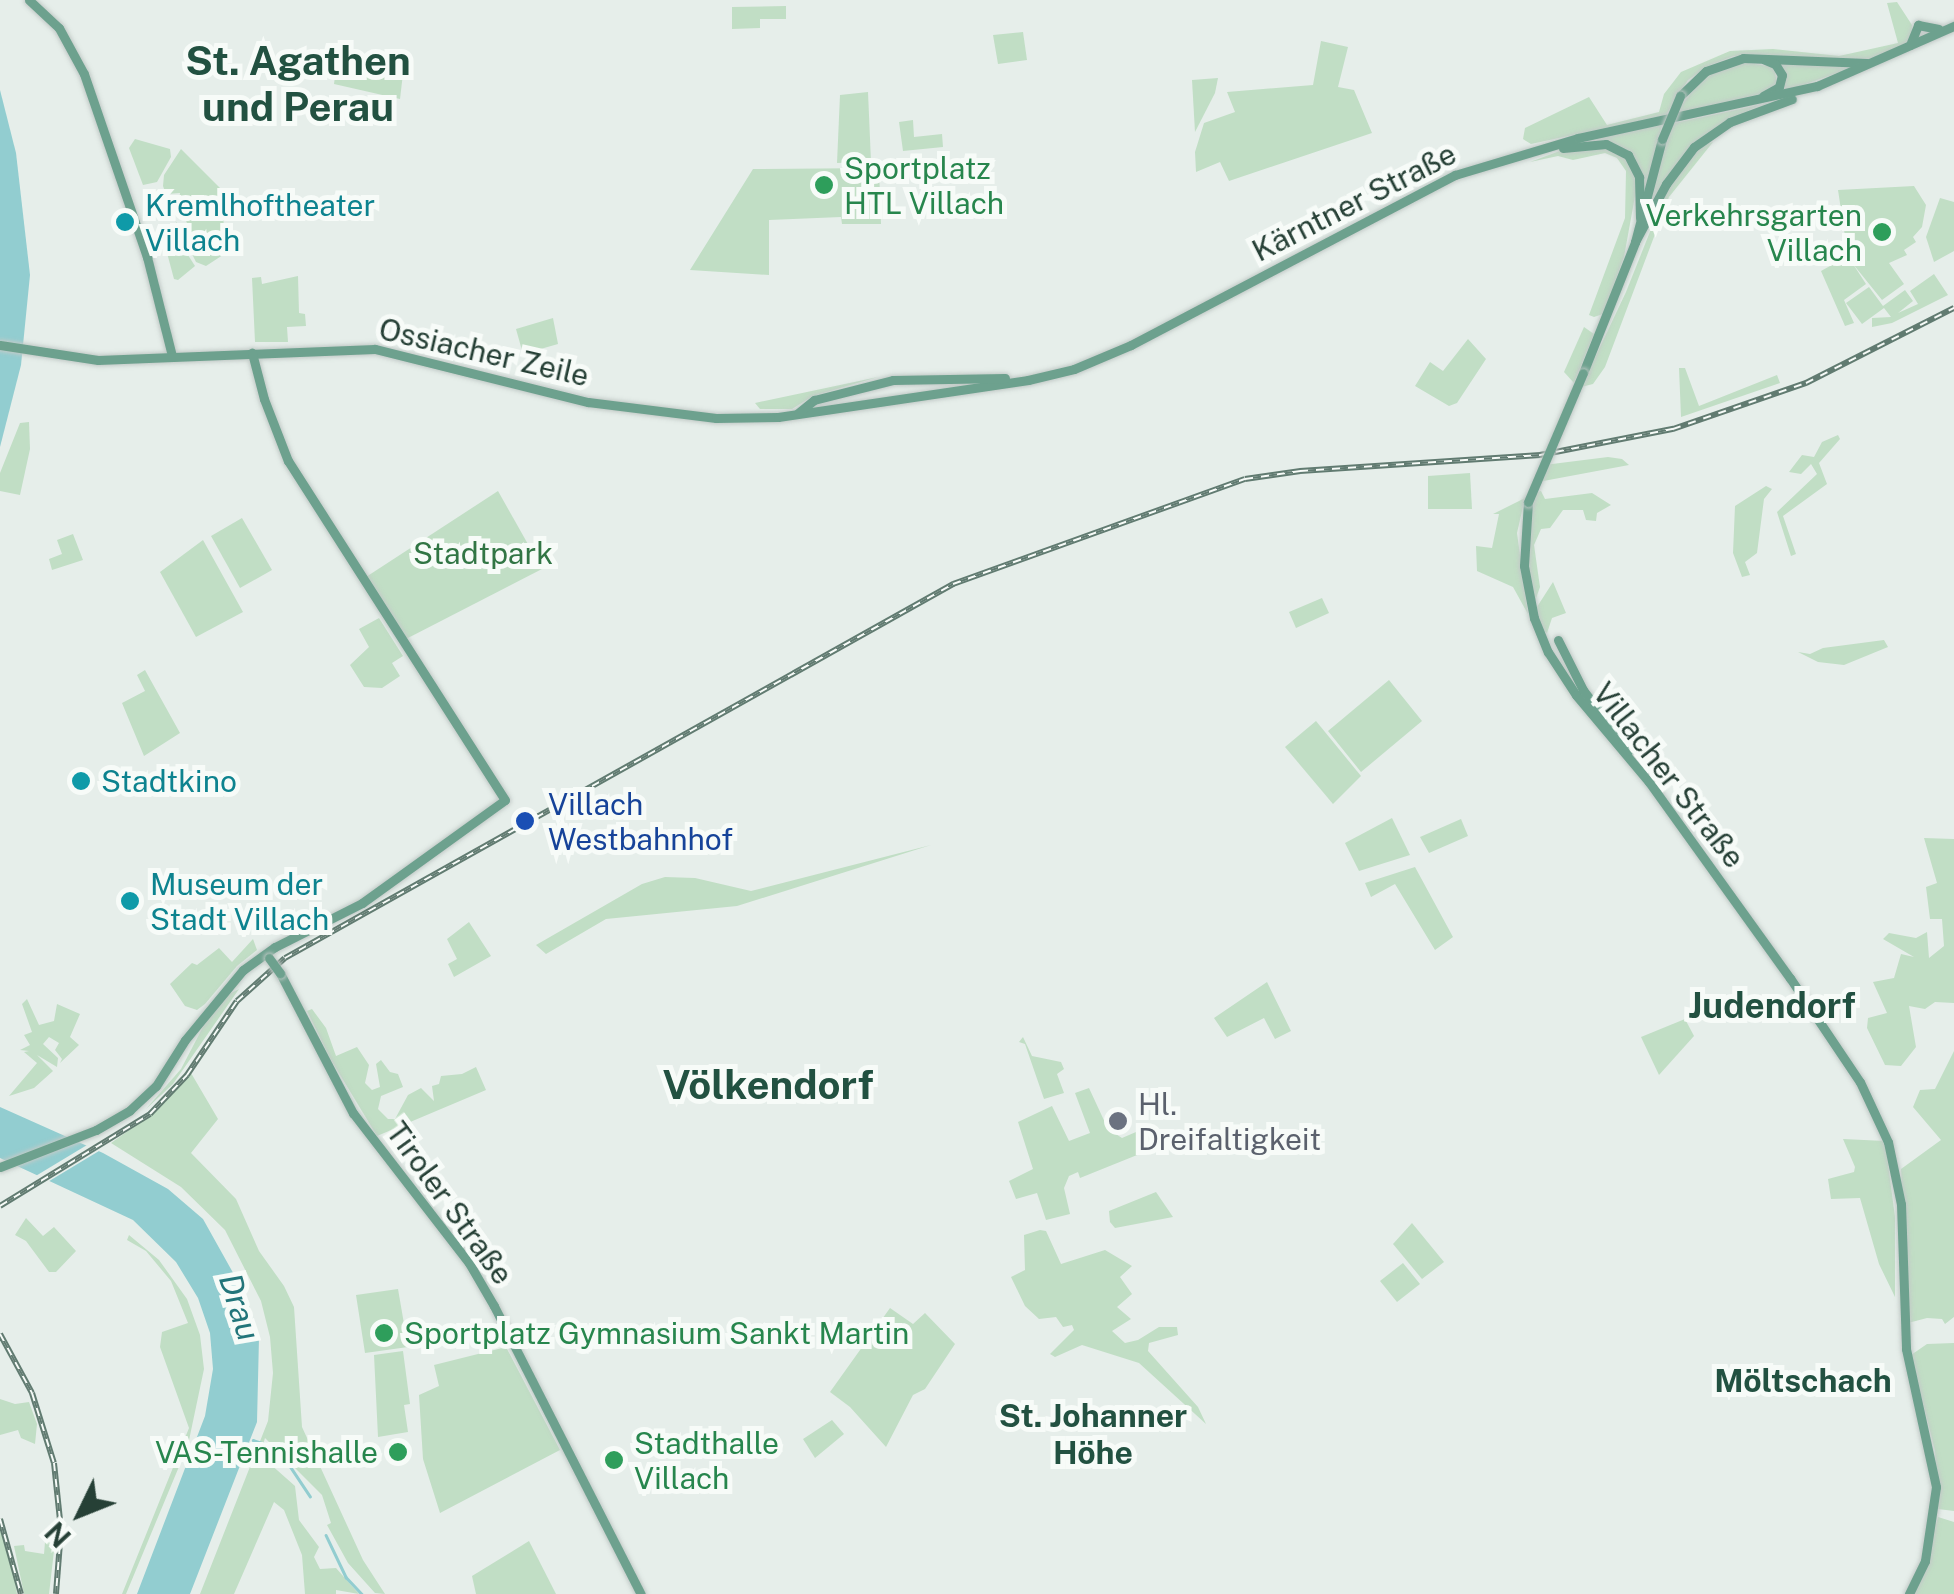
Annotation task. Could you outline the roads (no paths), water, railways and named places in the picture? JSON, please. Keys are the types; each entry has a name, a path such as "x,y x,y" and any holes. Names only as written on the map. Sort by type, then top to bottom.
{"main road":[{"path":"30,0 59,28 84,74 147,256 172,356"},
{"path":"1905,50 1914,42 1918,25 1931,30 1951,27"},
{"name":"Kärntner Straße","path":"778,417 1028,380 1074,369 1131,345 1455,175 1549,146 1817,86 1880,62 1951,27"},
{"path":"1752,58 1880,62"},
{"path":"1736,106 1768,94 1781,80 1775,64 1752,58"},
{"name":"Villacher Straße","path":"1752,58 1717,65 1680,96 1662,139 1636,242 1528,502 1524,566 1530,603 1548,652 1576,696 1649,782 1837,1046 1870,1101 1888,1142 1901,1204 1906,1350 1936,1487 1925,1556 1906,1594"},
{"path":"1636,242 1676,169 1706,137 1744,116 1817,86"},
{"path":"1549,146 1606,144 1621,150 1640,177 1641,220"},
{"name":"Ossiacher Zeile","path":"0,345 98,360 383,350 588,402 716,418 778,417"},
{"path":"0,1167 96,1130 151,1092 226,987 268,955 362,903 505,800 288,461 252,353"},
{"path":"796,415 814,400 893,380 1028,380"},
{"path":"1558,640 1582,688 1649,782"},
{"path":"1615,751 1633,763"},
{"name":"Tiroler Straße","path":"268,955 353,1113 469,1264 494,1306 642,1594"}],"water":[{"path":"0,90 16,153 30,275 21,365 0,447"},
{"name":"Drau","path":"0,1107 103,1153 168,1189 203,1219 246,1296 259,1338 257,1422 190,1594 137,1594 205,1416 213,1369 210,1333 198,1298 176,1262 133,1220 0,1158"}],"waterway":[{"path":"253,1440 278,1448 310,1496"},
{"path":"326,1535 346,1577 362,1594"}],"railway":[{"path":"0,1206 150,1114 187,1075 237,1001 285,958 953,584 1245,479 1300,471 1540,455 1673,429 1806,383 1954,308"},
{"path":"0,1334 32,1393 54,1463 61,1530 56,1594"},
{"path":"0,1519 21,1594"}],"place":[{"name":"Sportplatz HTL Villach","path":"824,185"},
{"name":"Kremlhoftheater Villach","path":"125,222"},
{"name":"Verkehrsgarten Villach","path":"1882,232"},
{"name":"Stadtkino","path":"81,781"},
{"name":"Villach Westbahnhof","path":"525,821"},
{"name":"Museum der Stadt Villach","path":"130,901"},
{"name":"Hl. Dreifaltigkeit","path":"1118,1121"},
{"name":"Sportplatz Gymnasium Sankt Martin","path":"384,1333"},
{"name":"VAS-Tennishalle","path":"398,1452"},
{"name":"Stadthalle Villach","path":"614,1460"}],"district":[{"name":"St. Agathen und Perau","path":"298,84"},
{"name":"Judendorf","path":"1772,1006"},
{"name":"Völkendorf","path":"768,1085"},
{"name":"Möltschach","path":"1803,1381"},
{"name":"St. Johanner Höhe","path":"1093,1436"}],"park label":[{"name":"Stadtpark","path":"483,553"}]}
